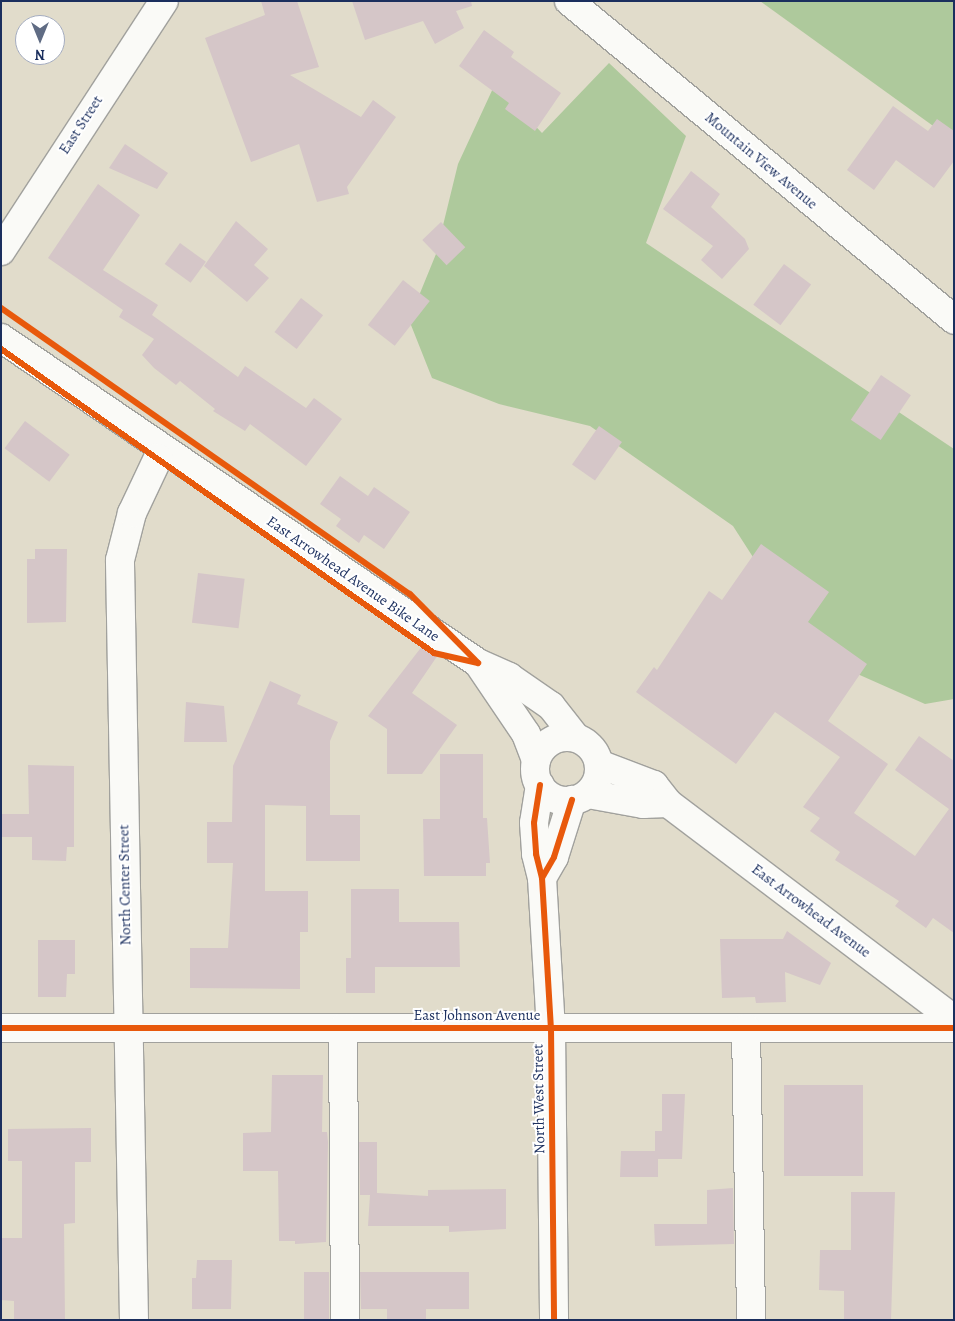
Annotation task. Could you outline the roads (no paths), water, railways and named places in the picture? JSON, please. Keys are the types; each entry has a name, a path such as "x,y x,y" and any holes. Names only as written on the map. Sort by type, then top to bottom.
{"street":[{"name":"East Street","path":"1,251 164,1"},
{"name":"Mountain View Avenue","path":"569,1 954,320"},
{"path":"1,338 478,663 509,677 551,706 575,737 595,752 599,764 599,775 580,797 542,878"},
{"name":"North Center Street","path":"134,1320 120,560 132,513 158,458"},
{"path":"478,663 526,734 538,773 560,800 580,797 643,804 668,803"},
{"path":"538,773 551,741 563,736 575,737"},
{"name":"East Arrowhead Avenue","path":"599,764 654,785 668,803 954,1019"},
{"name":"North West Street","path":"538,773 534,823 536,854 542,878 551,1028 554,1320"},
{"name":"East Johnson Avenue","path":"1,1028 954,1028"},
{"path":"343,1028 345,1320"},
{"path":"746,1028 751,1320"}]}
